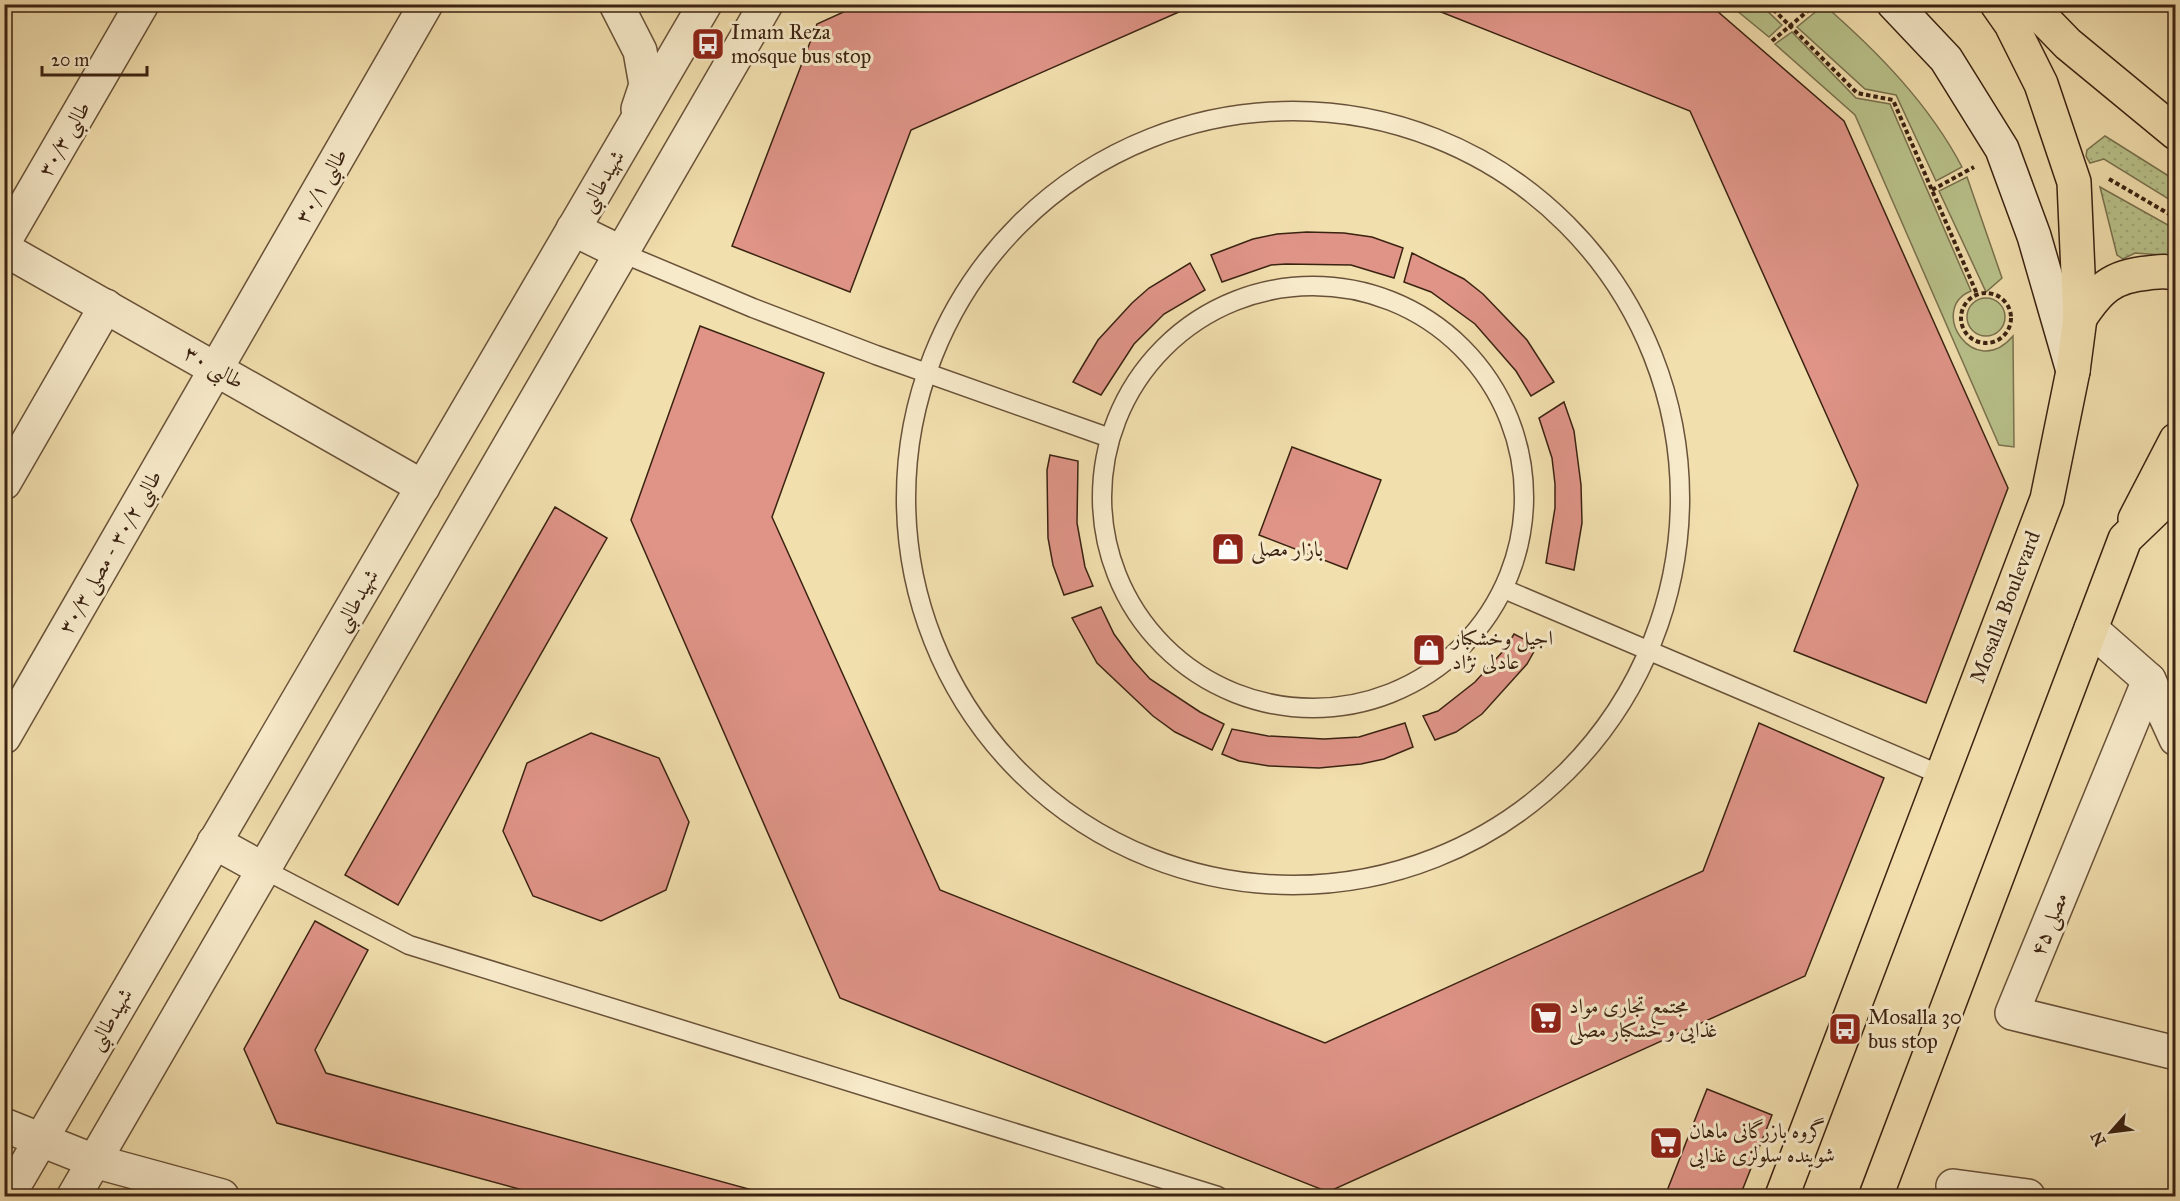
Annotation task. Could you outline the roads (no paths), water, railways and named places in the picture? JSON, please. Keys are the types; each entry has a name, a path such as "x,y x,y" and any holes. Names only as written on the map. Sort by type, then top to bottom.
{"main road":[{"name":"Mosalla Boulevard","path":"1782,1197 2047,499 2073,370 2080,318 2074,182 2042,84 2011,24 1997,4"},
{"path":"2029,4 2068,44 2175,133"},
{"path":"2080,318 2097,292 2126,275 2169,271 2175,274"},
{"path":"1876,1197 2125,539 2175,440"},
{"path":"2125,539 2175,490"}],"street":[{"name":"طالبی ۳۰/۳","path":"4,242 142,4"},
{"name":"طالبی ۳۰/۱","path":"216,368 426,4"},
{"path":"616,4 640,51 646,85 630,132"},
{"name":"شهیدطالبی","path":"74,1197 67,1150 214,842 705,4"},
{"name":"شهیدطالبی","path":"8,1197 67,1150 263,869 766,4"},
{"path":"1894,4 1946,59 2002,149 2034,236 2073,370"},
{"path":"573,229 622,253"},
{"name":"طالبی ۳۰","path":"4,249 423,487"},
{"path":"4,483 106,306"},
{"name":"طالبی ۳۰/۲ - مصلی ۳۰/۳","path":"4,736 216,368"},
{"path":"2091,629 2149,680 2175,739"},
{"name":"مصلی ۴۵","path":"2149,680 2012,1013 2175,1053"},
{"path":"214,842 263,869"},
{"path":"4,1125 67,1150 222,1197"},
{"path":"1953,1186 2028,1197"}],"lane":[{"path":"1278,111 1331,112 1383,122 1434,138 1481,160 1508,178 1566,224 1600,265 1629,308 1652,356 1668,407 1677,459 1679,512 1674,565 1662,616 1648,650 1617,711 1585,753 1548,791 1506,823 1460,848 1410,868 1390,873 1359,880 1307,885 1254,884 1202,875 1152,859 1086,824 1060,807 1020,772 985,732 956,688 933,640 917,590 908,537 906,484 911,432 927,372 943,332 969,285 1000,243 1038,206 1080,174 1126,148 1175,129 1216,119 1278,111"},
{"path":"622,253 764,312 1110,438"},
{"path":"1307,284 1377,294 1440,327 1488,377 1518,440 1526,509 1510,577 1475,636 1421,681 1357,706 1287,710 1221,690 1163,649 1121,591 1101,523 1104,452 1110,438 1130,386 1177,333 1238,297 1307,284"},
{"path":"1504,589 1941,775"},
{"path":"263,869 409,945 1218,1197"}],"place":[{"name":"Imam Reza mosque bus stop","path":"708,44"},
{"name":"بازار مصلى","path":"1228,549"},
{"name":"اجیل وخشکبار عادلی نژاد","path":"1429,650"},
{"name":"مجتمع تجاری مواد غذایی و خشکبار مصلی","path":"1546,1018"},
{"name":"Mosalla 30 bus stop","path":"1845,1029"},
{"name":"گروه بازرگانی ماهان شوینده سلولزی غذایی","path":"1666,1143"}]}
